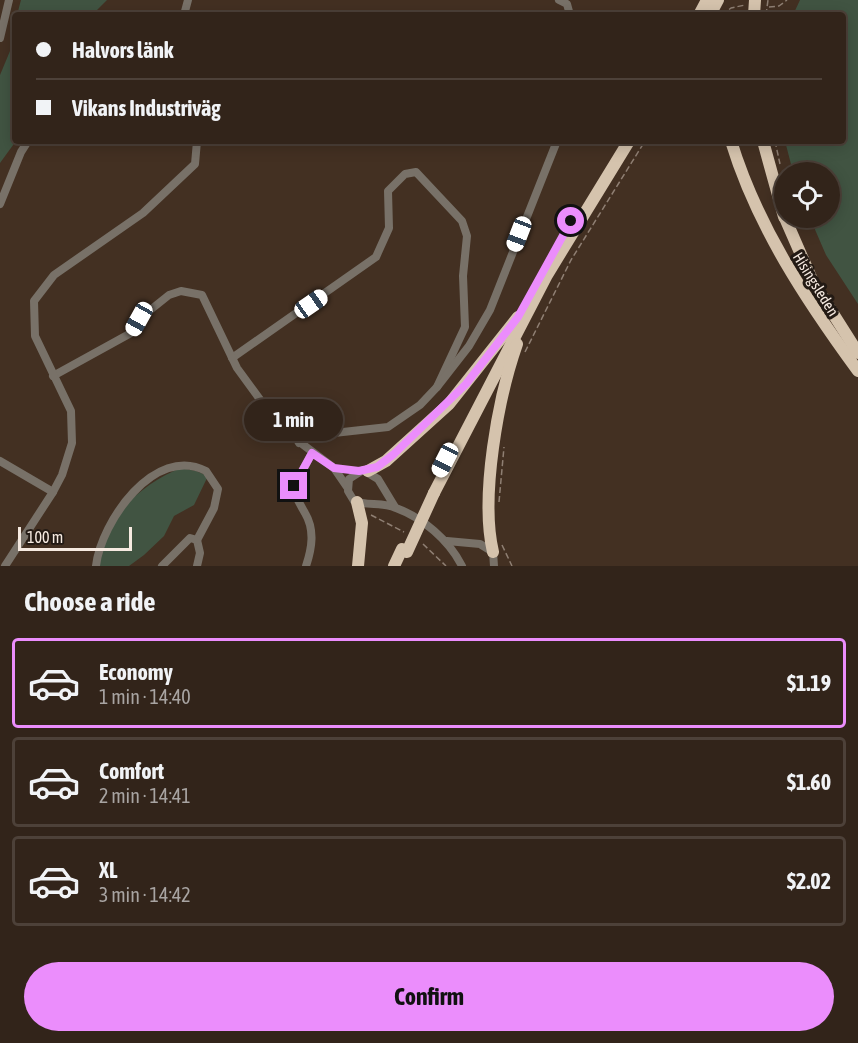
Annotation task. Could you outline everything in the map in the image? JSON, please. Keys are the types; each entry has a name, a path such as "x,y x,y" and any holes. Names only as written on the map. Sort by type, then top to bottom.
{"highway":[{"path":"394,566 404,551 518,317 571,221 619,144"},
{"path":"432,492 577,223 627,144"},
{"name":"Hisingsleden","path":"732,144 755,204 779,252 803,294 858,371"},
{"name":"Hisingsleden","path":"764,144 774,181"},
{"name":"Hisingsleden","path":"789,228 813,282 858,353"},
{"path":"496,561 488,523 497,418 505,383 530,308"},
{"path":"364,471 386,462 449,404 518,317"},
{"path":"358,508 362,534 358,566"},
{"path":"400,566 404,551"}],"street":[{"path":"0,38 9,0"},
{"path":"560,0 567,4 569,12"},
{"path":"0,204 26,144"},
{"path":"5,566 53,492 62,475 72,443 71,411 34,336 34,301 54,275 143,213 195,164 197,144"},
{"path":"299,443 316,435 388,427 420,405 437,387 469,346 490,310 556,144"},
{"path":"232,358 376,257 389,228 388,191 405,174 417,172 462,221 467,236 463,276 465,327 437,387"},
{"path":"53,376 131,333 139,319 158,303 181,291 202,295 237,368 282,428 334,468 358,508 395,507"},
{"path":"306,566 312,534 309,521 297,500 294,486 312,453"},
{"path":"0,461 53,492"},
{"path":"96,566 97,552 111,520 140,485 158,471 175,465 186,464 206,471 218,489 214,508 197,540"},
{"path":"334,468 364,471 378,478 395,507 447,541 462,566"},
{"path":"347,487 351,477 364,471"},
{"path":"162,566 190,538 197,540 200,546 197,566"},
{"path":"447,541 486,546 496,561"}],"path":[{"path":"769,7 779,6 787,0"},
{"path":"726,12 735,6 753,7"},
{"path":"522,360 545,308 571,260 643,144"},
{"path":"776,144 780,162"},
{"path":"499,504 504,445"},
{"path":"358,508 405,532"},
{"path":"500,538 512,566"},
{"path":"420,542 446,566"}],"green space":[{"path":"21,0 107,0 95,12 18,12"},
{"path":"800,0 858,0 858,304 826,255 814,228 840,228 840,162 790,162 786,144 846,144 846,12 794,12"},
{"path":"12,46 12,144 14,144 0,163 0,75"},
{"path":"181,468 208,476 194,505 174,516 164,536 129,566 100,566 101,550 106,534 115,519 138,494 152,483"}],"route":[{"path":"294,486 303,465 312,453 334,468 342,470 368,471 377,467 386,462 449,404 518,317 571,221"}]}
